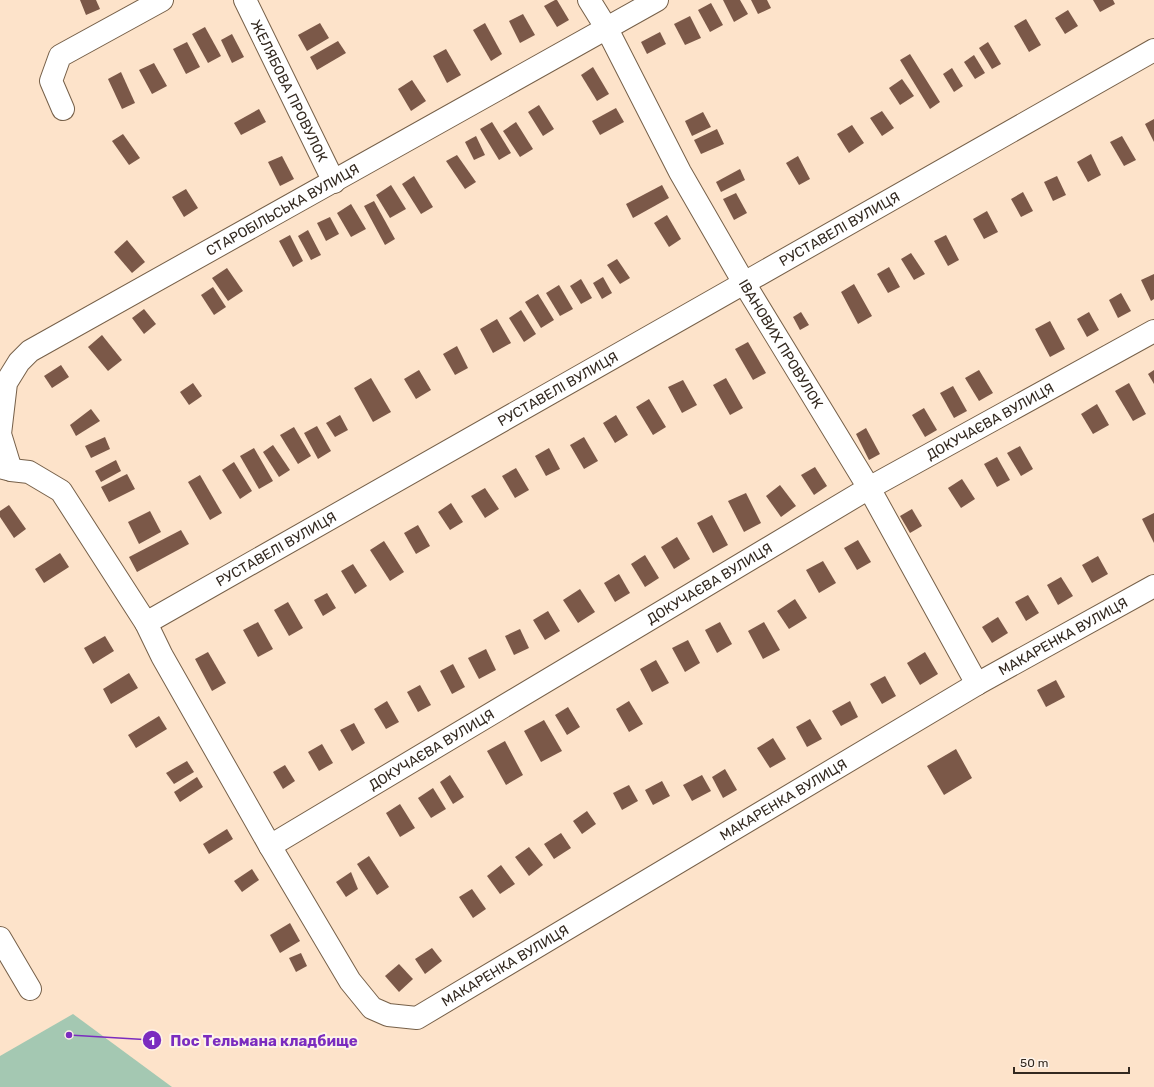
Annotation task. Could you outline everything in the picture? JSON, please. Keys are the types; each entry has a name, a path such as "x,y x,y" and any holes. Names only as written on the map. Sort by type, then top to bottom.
{"street":[{"path":"63,109 51,81 60,56 162,0"},
{"name":"ЖЕЛЯБОВА ПРОВУЛОК","path":"245,0 334,182"},
{"name":"ІВАНОВИХ ПРОВУЛОК","path":"589,0 607,29 680,172 744,283 868,488 977,684"},
{"name":"СТАРОБІЛЬСЬКА ВУЛИЦЯ","path":"5,469 0,435 6,383 19,362 30,352 657,0"},
{"name":"РУСТАВЕЛІ ВУЛИЦЯ","path":"146,623 1154,50"},
{"name":"ДОКУЧАЄВА ВУЛИЦЯ","path":"270,846 868,488 1154,331"},
{"path":"5,469 29,472 61,491 146,623 162,656 270,846"},
{"name":"МАКАРЕНКА ВУЛИЦЯ","path":"270,846 350,981 372,1008 388,1015 417,1018 977,684 1154,586"},
{"path":"0,938 30,989"}],"green space":[{"path":"73,1014 172,1087 0,1087 0,1056"}],"building":[{"path":"80,0 96,0 100,9 86,15"},
{"path":"557,0 569,20 557,27 544,6"},
{"path":"723,0 740,0 748,14 734,22"},
{"path":"751,0 767,0 771,8 758,14"},
{"path":"1093,0 1113,0 1115,4 1100,12"},
{"path":"711,3 723,25 710,32 698,10"},
{"path":"1068,10 1078,26 1065,34 1055,18"},
{"path":"523,14 535,35 520,43 509,21"},
{"path":"690,16 701,38 685,45 674,24"},
{"path":"1026,19 1041,45 1029,52 1014,26"},
{"path":"320,23 329,38 307,51 298,35"},
{"path":"485,23 502,54 491,61 473,30"},
{"path":"205,27 221,56 208,63 192,34"},
{"path":"660,32 666,44 647,54 641,42"},
{"path":"232,34 244,57 232,63 221,40"},
{"path":"338,41 346,53 317,70 310,57"},
{"path":"187,42 200,67 186,74 173,49"},
{"path":"988,42 1001,64 992,69 979,48"},
{"path":"446,49 461,75 447,83 433,56"},
{"path":"910,54 940,102 930,109 900,60"},
{"path":"974,55 985,73 975,79 964,62"},
{"path":"154,63 167,86 152,94 139,70"},
{"path":"593,67 609,94 597,101 581,75"},
{"path":"952,68 963,86 954,92 943,74"},
{"path":"121,72 135,103 122,109 108,79"},
{"path":"902,79 914,96 900,105 889,88"},
{"path":"412,80 426,101 411,111 398,89"},
{"path":"539,105 554,129 543,136 528,112"},
{"path":"616,108 624,122 600,135 592,121"},
{"path":"259,109 266,122 241,135 234,123"},
{"path":"882,111 894,128 882,136 870,118"},
{"path":"703,112 711,127 692,136 685,121"},
{"path":"1154,119 1154,142 1145,124"},
{"path":"492,122 511,153 499,160 480,129"},
{"path":"516,122 533,149 520,157 503,131"},
{"path":"852,125 864,143 849,153 837,134"},
{"path":"717,129 724,144 701,154 694,140"},
{"path":"123,134 140,158 129,165 112,141"},
{"path":"476,136 485,155 474,160 465,142"},
{"path":"1122,136 1136,160 1124,166 1110,142"},
{"path":"1091,154 1101,175 1088,182 1077,162"},
{"path":"457,155 476,182 465,189 446,161"},
{"path":"282,156 294,179 280,186 268,162"},
{"path":"798,156 810,179 799,185 786,163"},
{"path":"740,169 745,180 721,192 716,182"},
{"path":"414,176 433,207 421,214 402,184"},
{"path":"1057,176 1066,195 1053,201 1044,182"},
{"path":"391,185 406,209 390,218 376,195"},
{"path":"662,185 669,198 633,218 626,204"},
{"path":"186,189 198,208 184,217 172,197"},
{"path":"1023,192 1033,211 1021,217 1011,199"},
{"path":"736,193 747,213 734,220 723,199"},
{"path":"374,201 395,239 385,245 364,206"},
{"path":"351,204 366,229 351,237 337,213"},
{"path":"987,211 998,232 984,239 973,219"},
{"path":"667,215 681,239 669,247 654,223"},
{"path":"330,217 339,234 326,241 317,223"},
{"path":"308,230 321,255 311,260 298,236"},
{"path":"290,235 303,261 293,267 279,241"},
{"path":"946,235 959,260 948,266 934,241"},
{"path":"127,240 145,262 132,273 114,252"},
{"path":"911,253 925,274 914,280 901,259"},
{"path":"617,259 630,278 620,284 607,265"},
{"path":"889,267 900,287 888,293 877,274"},
{"path":"227,268 243,291 228,301 212,278"},
{"path":"1154,274 1154,299 1151,301 1141,280"},
{"path":"603,277 612,293 602,299 593,283"},
{"path":"581,279 592,298 581,304 570,286"},
{"path":"854,284 872,316 858,324 841,292"},
{"path":"559,285 573,309 560,316 546,293"},
{"path":"213,287 226,307 214,315 201,295"},
{"path":"1121,293 1131,311 1118,318 1109,300"},
{"path":"538,294 554,320 541,328 525,302"},
{"path":"144,309 156,324 144,334 132,318"},
{"path":"521,310 536,334 524,342 509,318"},
{"path":"801,312 809,325 800,330 793,317"},
{"path":"1089,312 1099,330 1087,337 1077,319"},
{"path":"497,319 511,343 493,353 480,329"},
{"path":"1050,321 1065,349 1050,357 1035,329"},
{"path":"102,335 122,360 108,371 88,347"},
{"path":"748,342 766,373 753,380 735,349"},
{"path":"457,346 468,368 455,375 443,354"},
{"path":"61,365 69,377 52,388 44,376"},
{"path":"419,370 431,390 416,399 404,379"},
{"path":"979,370 993,393 979,401 965,378"},
{"path":"1154,370 1154,384 1148,374"},
{"path":"371,378 391,412 373,422 354,388"},
{"path":"726,378 743,408 730,415 713,385"},
{"path":"683,380 697,405 682,413 668,387"},
{"path":"193,383 202,396 189,405 180,392"},
{"path":"1129,383 1146,414 1133,421 1115,391"},
{"path":"953,386 967,411 954,418 940,393"},
{"path":"649,399 666,427 653,435 636,407"},
{"path":"1097,404 1109,425 1093,434 1081,414"},
{"path":"924,408 937,430 925,437 912,415"},
{"path":"91,409 100,421 76,436 70,425"},
{"path":"340,415 348,430 335,437 326,423"},
{"path":"616,415 628,435 615,443 603,423"},
{"path":"317,426 331,451 318,459 304,433"},
{"path":"294,427 311,456 298,464 280,435"},
{"path":"866,428 880,454 869,460 856,434"},
{"path":"105,437 110,449 91,458 85,446"},
{"path":"584,437 598,461 584,469 570,445"},
{"path":"273,445 290,470 279,477 263,452"},
{"path":"1020,446 1033,469 1021,476 1007,453"},
{"path":"254,448 273,481 259,489 240,456"},
{"path":"549,448 560,469 546,476 535,456"},
{"path":"997,457 1010,480 997,487 984,464"},
{"path":"116,460 121,471 101,482 95,471"},
{"path":"234,462 252,491 240,499 222,470"},
{"path":"815,467 827,486 814,495 801,475"},
{"path":"516,468 529,490 515,498 502,476"},
{"path":"127,474 135,489 109,502 101,487"},
{"path":"200,475 222,513 210,520 188,482"},
{"path":"962,479 975,499 961,508 948,488"},
{"path":"780,485 796,506 781,517 766,496"},
{"path":"485,488 499,509 485,518 471,496"},
{"path":"746,493 761,523 744,532 728,501"},
{"path":"451,503 463,522 450,530 438,512"},
{"path":"9,505 26,529 14,538 0,517 0,511"},
{"path":"912,509 922,526 910,533 900,516"},
{"path":"150,511 161,532 139,544 128,522"},
{"path":"1154,513 1154,543 1142,519"},
{"path":"712,515 728,545 713,553 697,523"},
{"path":"418,525 430,546 416,554 404,533"},
{"path":"181,530 189,544 137,572 129,557"},
{"path":"677,537 690,559 674,569 661,547"},
{"path":"858,540 871,562 857,570 844,548"},
{"path":"384,541 404,572 390,581 370,550"},
{"path":"60,553 69,567 44,583 35,569"},
{"path":"645,555 659,578 645,587 631,564"},
{"path":"1098,556 1108,574 1092,583 1082,565"},
{"path":"823,561 836,583 819,593 806,570"},
{"path":"353,564 367,586 355,594 341,571"},
{"path":"619,574 630,593 615,602 604,583"},
{"path":"1061,577 1073,596 1058,605 1047,585"},
{"path":"580,589 595,612 578,623 563,600"},
{"path":"327,593 336,608 323,616 314,600"},
{"path":"1028,595 1039,613 1026,621 1015,602"},
{"path":"795,599 807,618 789,629 777,611"},
{"path":"288,602 303,628 289,636 274,610"},
{"path":"548,611 560,631 545,640 533,620"},
{"path":"998,617 1008,633 992,643 982,627"},
{"path":"258,622 273,649 258,657 243,630"},
{"path":"720,622 732,644 717,653 705,630"},
{"path":"764,622 780,650 763,659 748,631"},
{"path":"520,629 529,648 514,655 505,636"},
{"path":"105,636 114,651 93,664 84,648"},
{"path":"688,640 700,663 685,672 672,648"},
{"path":"486,649 496,670 479,679 468,658"},
{"path":"208,652 226,683 212,691 195,659"},
{"path":"925,652 938,674 920,685 907,663"},
{"path":"656,660 669,683 652,692 640,669"},
{"path":"453,664 465,687 452,694 440,671"},
{"path":"129,673 138,688 111,704 103,689"},
{"path":"885,676 896,696 882,704 870,684"},
{"path":"1056,680 1065,697 1046,707 1037,690"},
{"path":"420,685 431,705 418,712 407,692"},
{"path":"387,701 399,722 386,729 374,709"},
{"path":"629,701 643,724 629,732 616,709"},
{"path":"850,701 858,717 841,726 832,711"},
{"path":"568,707 580,727 567,735 555,715"},
{"path":"159,716 167,729 136,748 128,735"},
{"path":"810,719 822,739 807,747 796,727"},
{"path":"544,720 562,751 541,762 524,731"},
{"path":"354,723 365,743 352,751 340,730"},
{"path":"773,738 786,759 770,768 757,748"},
{"path":"505,741 523,775 506,785 487,751"},
{"path":"322,744 333,763 319,771 308,752"},
{"path":"956,749 972,778 944,795 927,766"},
{"path":"187,761 194,772 174,784 166,773"},
{"path":"285,765 295,781 283,789 273,772"},
{"path":"725,769 737,790 723,798 712,777"},
{"path":"450,775 464,797 453,804 440,782"},
{"path":"702,775 711,791 692,801 683,785"},
{"path":"197,777 203,787 180,802 174,792"},
{"path":"662,781 670,796 653,805 645,790"},
{"path":"629,785 638,801 622,810 613,793"},
{"path":"433,788 446,809 431,818 418,798"},
{"path":"400,804 415,828 400,837 386,813"},
{"path":"587,811 596,824 582,834 573,821"},
{"path":"227,829 233,839 209,854 203,844"},
{"path":"561,833 571,848 554,859 544,844"},
{"path":"529,847 543,865 529,876 515,857"},
{"path":"369,856 389,887 377,895 357,864"},
{"path":"501,865 515,884 500,894 487,876"},
{"path":"252,869 259,880 242,892 234,881"},
{"path":"351,872 358,889 346,897 336,882"},
{"path":"472,889 486,909 473,918 459,897"},
{"path":"290,923 300,941 280,953 270,935"},
{"path":"432,948 442,961 425,974 415,959"},
{"path":"301,953 307,966 296,972 289,958"},
{"path":"399,964 413,979 399,992 385,976"}],"place":[{"name":"Пос Тельмана кладбище","path":"69,1035"}]}
